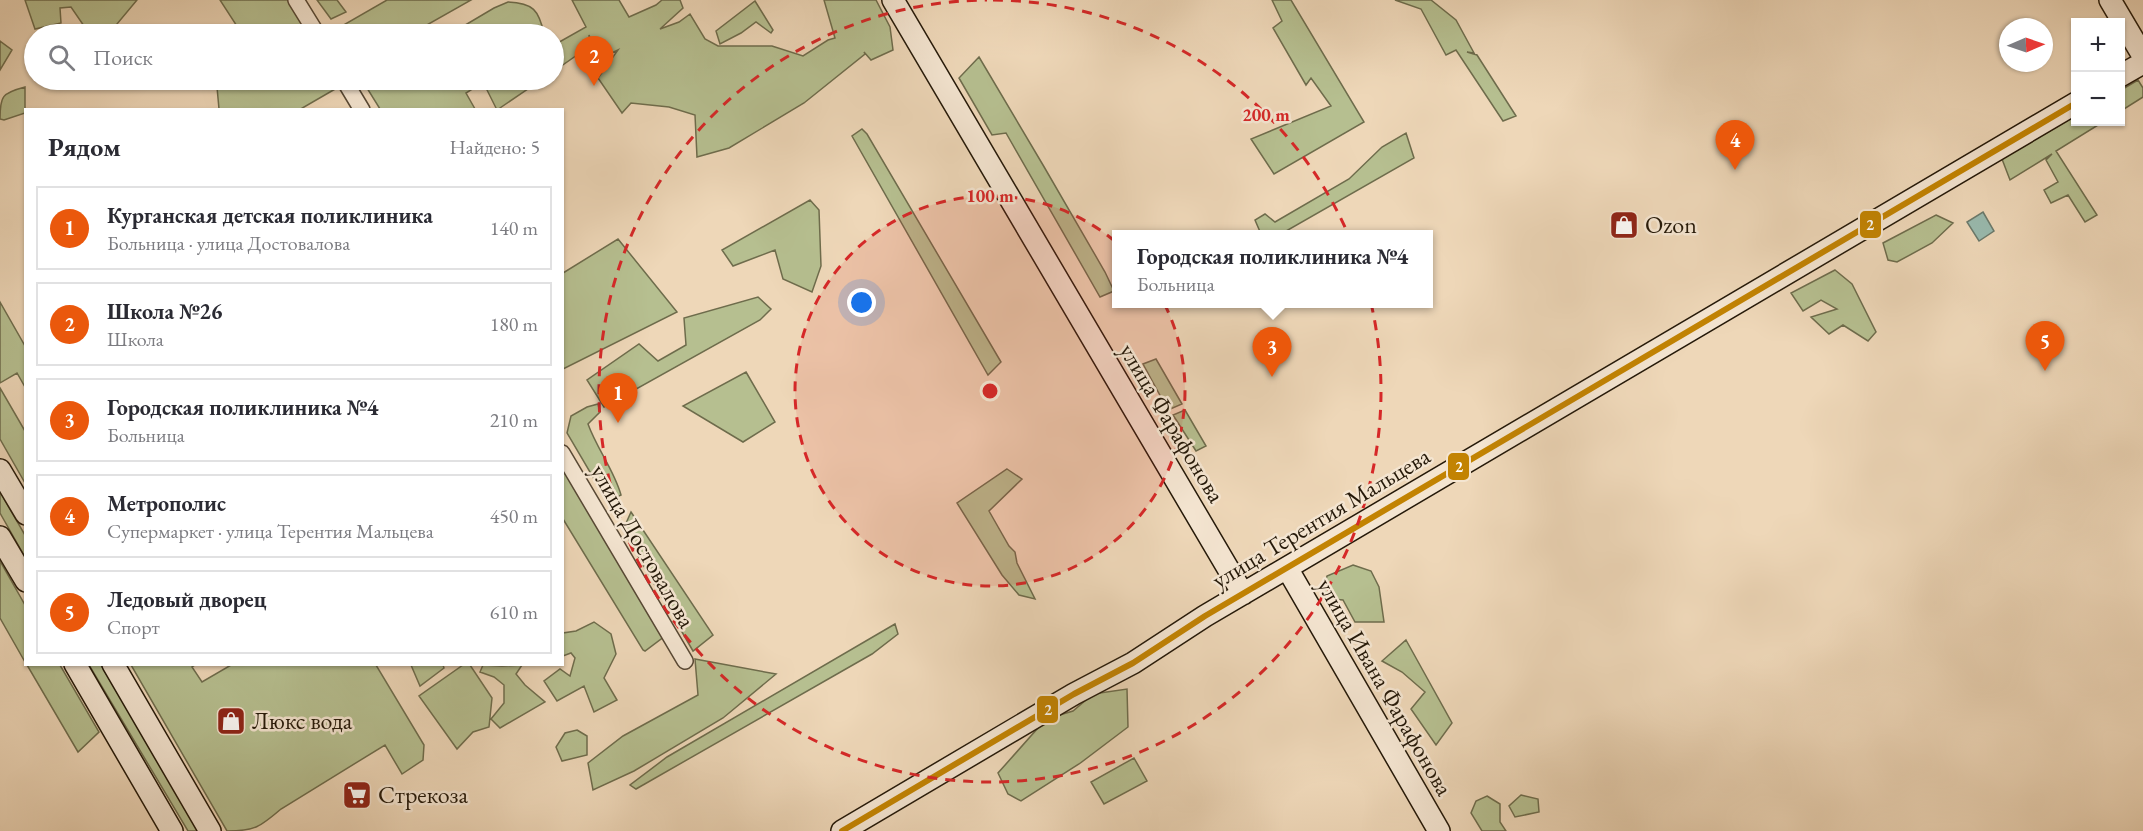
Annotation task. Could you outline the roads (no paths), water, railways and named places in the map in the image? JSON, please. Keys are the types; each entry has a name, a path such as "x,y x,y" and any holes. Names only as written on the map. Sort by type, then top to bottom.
{"street":[{"path":"296,0 311,24"},
{"name":"улица Фарафонова","path":"893,0 1243,594"},
{"path":"2110,0 2143,56"},
{"path":"2125,74 2143,63"},
{"path":"350,90 361,108"},
{"name":"улица Терентия Мальцева","path":"842,831 1074,694 1134,663 1243,594 2071,106"},
{"name":"улица Достовалова","path":"564,456 685,661"},
{"path":"0,470 24,511"},
{"path":"0,537 24,578"},
{"name":"улица Ивана Фарафонова","path":"1287,568 1439,831"},
{"path":"76,666 172,831"},
{"path":"115,666 210,831"}],"water":[{"path":"1983,212 1994,231 1979,241 1967,222"}],"place":[{"name":"Школа №26","path":"594,86"},
{"name":"Метрополис","path":"1735,170"},
{"name":"Ozon","path":"1624,225"},
{"name":"Ледовый дворец","path":"2045,371"},
{"name":"Городская поликлиника №4","path":"1272,377"},
{"name":"Курганская детская поликлиника","path":"618,423"},
{"name":"Люкс вода","path":"231,721"},
{"name":"Стрекоза","path":"357,795"}]}
